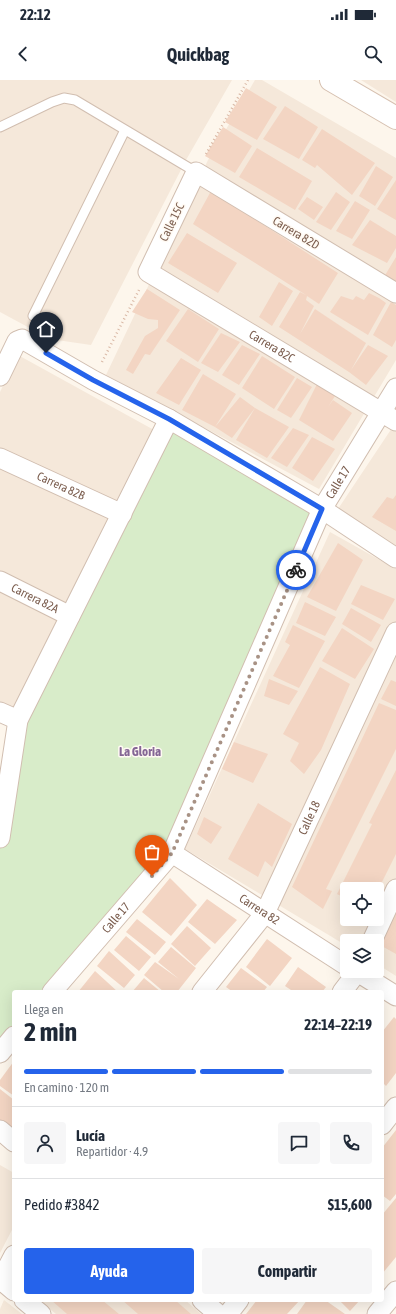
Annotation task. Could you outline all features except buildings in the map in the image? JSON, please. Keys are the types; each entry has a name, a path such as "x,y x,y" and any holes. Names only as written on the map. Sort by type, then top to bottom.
{"street":[{"path":"332,80 396,118"},
{"name":"Calle 15C","path":"148,272 196,172"},
{"name":"Carrera 82D","path":"196,172 396,293"},
{"name":"Carrera 82C","path":"148,272 389,417"},
{"path":"0,376 17,341 22,339 93,380 169,419 322,509 396,558"},
{"name":"Calle 17","path":"54,990 172,853 322,509 389,417 396,388"},
{"path":"0,838 18,720 169,419"},
{"name":"Carrera 82B","path":"0,458 122,514"},
{"name":"Carrera 82A","path":"0,581 70,616"},
{"name":"Calle 18","path":"204,990 264,913 396,632"},
{"path":"0,712 18,720"},
{"name":"Carrera 82","path":"172,853 340,961"},
{"path":"375,934 396,889"},
{"path":"343,990 350,978"},
{"name":"Carrera 82","path":"368,978 396,996"},
{"path":"0,1053 12,1038"},
{"path":"384,1123 396,1108"},
{"path":"0,1130 12,1140"},
{"path":"5,1285 12,1262"},
{"path":"377,1314 396,1291"},
{"path":"26,1302 41,1314"},
{"path":"204,1302 218,1314"},
{"path":"228,1314 237,1302"}],"lane":[{"path":"0,127 52,102 64,98 75,100 196,172"},
{"path":"33,316 124,130"}],"path":[{"path":"196,172 248,80"},
{"path":"93,380 148,272"}],"shaded area":[{"path":"0,80 232,80 186,160 91,345 50,339 0,312"},
{"path":"255,80 262,80 396,158 396,360 319,489 106,375 208,160"},
{"path":"361,80 396,80 396,102"},
{"path":"18,355 154,430 13,709 0,703 0,392"},
{"path":"392,428 396,431 396,547 336,512"},
{"path":"330,532 396,569 396,976 384,968 384,934 340,934 340,942 185,849"},
{"path":"0,1165 12,1172 12,1230 0,1253"},
{"path":"4,1300 22,1314 0,1314 0,1309"},
{"path":"41,1302 187,1302 201,1314 56,1314"}],"green space":[{"path":"169,419 322,509 172,853 54,990 12,990 12,1038 0,1053 0,838 18,720"}],"way so far":[{"path":"152,876 172,853 296,570"}],"district":[{"name":"La Gloria","path":"140,751"}],"route":[{"path":"46,353 93,380 169,419 322,509 296,570"}]}
